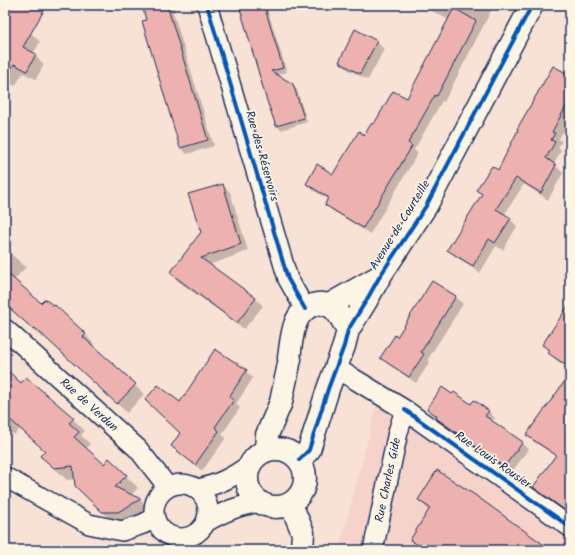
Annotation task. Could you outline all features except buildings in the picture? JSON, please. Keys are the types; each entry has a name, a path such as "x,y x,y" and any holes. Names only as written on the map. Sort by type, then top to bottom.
{"street":[{"name":"Rue des Réservoirs","path":"207,5 288,278 306,309"},
{"name":"Avenue de Courteille","path":"299,460 309,450 348,330 380,276 426,206 532,5"},
{"name":"Avenue de Courteille","path":"306,309 321,303 329,305 380,276"},
{"path":"329,305 334,309 348,330"},
{"path":"198,489 216,485 231,478 258,458 271,450 280,449 289,452 299,460 305,472 306,482 303,491 291,504 273,508 264,505 251,493 247,475 258,458 281,402 290,359 294,324 299,315 306,309"},
{"name":"Rue de Verdun","path":"5,329 138,449 167,486"},
{"name":"Rue Louis Rousier","path":"336,369 405,410 570,527"},
{"name":"Rue Charles Gide","path":"373,550 398,432 405,410"},
{"path":"5,477 89,524 122,531 143,524 154,518"},
{"path":"206,522 208,508 203,494 191,485 183,483 167,486 160,492 155,500 153,509 154,518 158,526 163,532 180,538 195,534 206,522 226,511 243,505 260,502"},
{"path":"291,504 303,533 302,550"}],"shaded area":[{"path":"377,404 570,536 570,550 339,550"}],"cycle path":[{"path":"207,5 288,279 305,309"},
{"path":"299,460 309,450 348,330 380,276 426,206 532,5"},
{"path":"405,410 570,527"}]}
